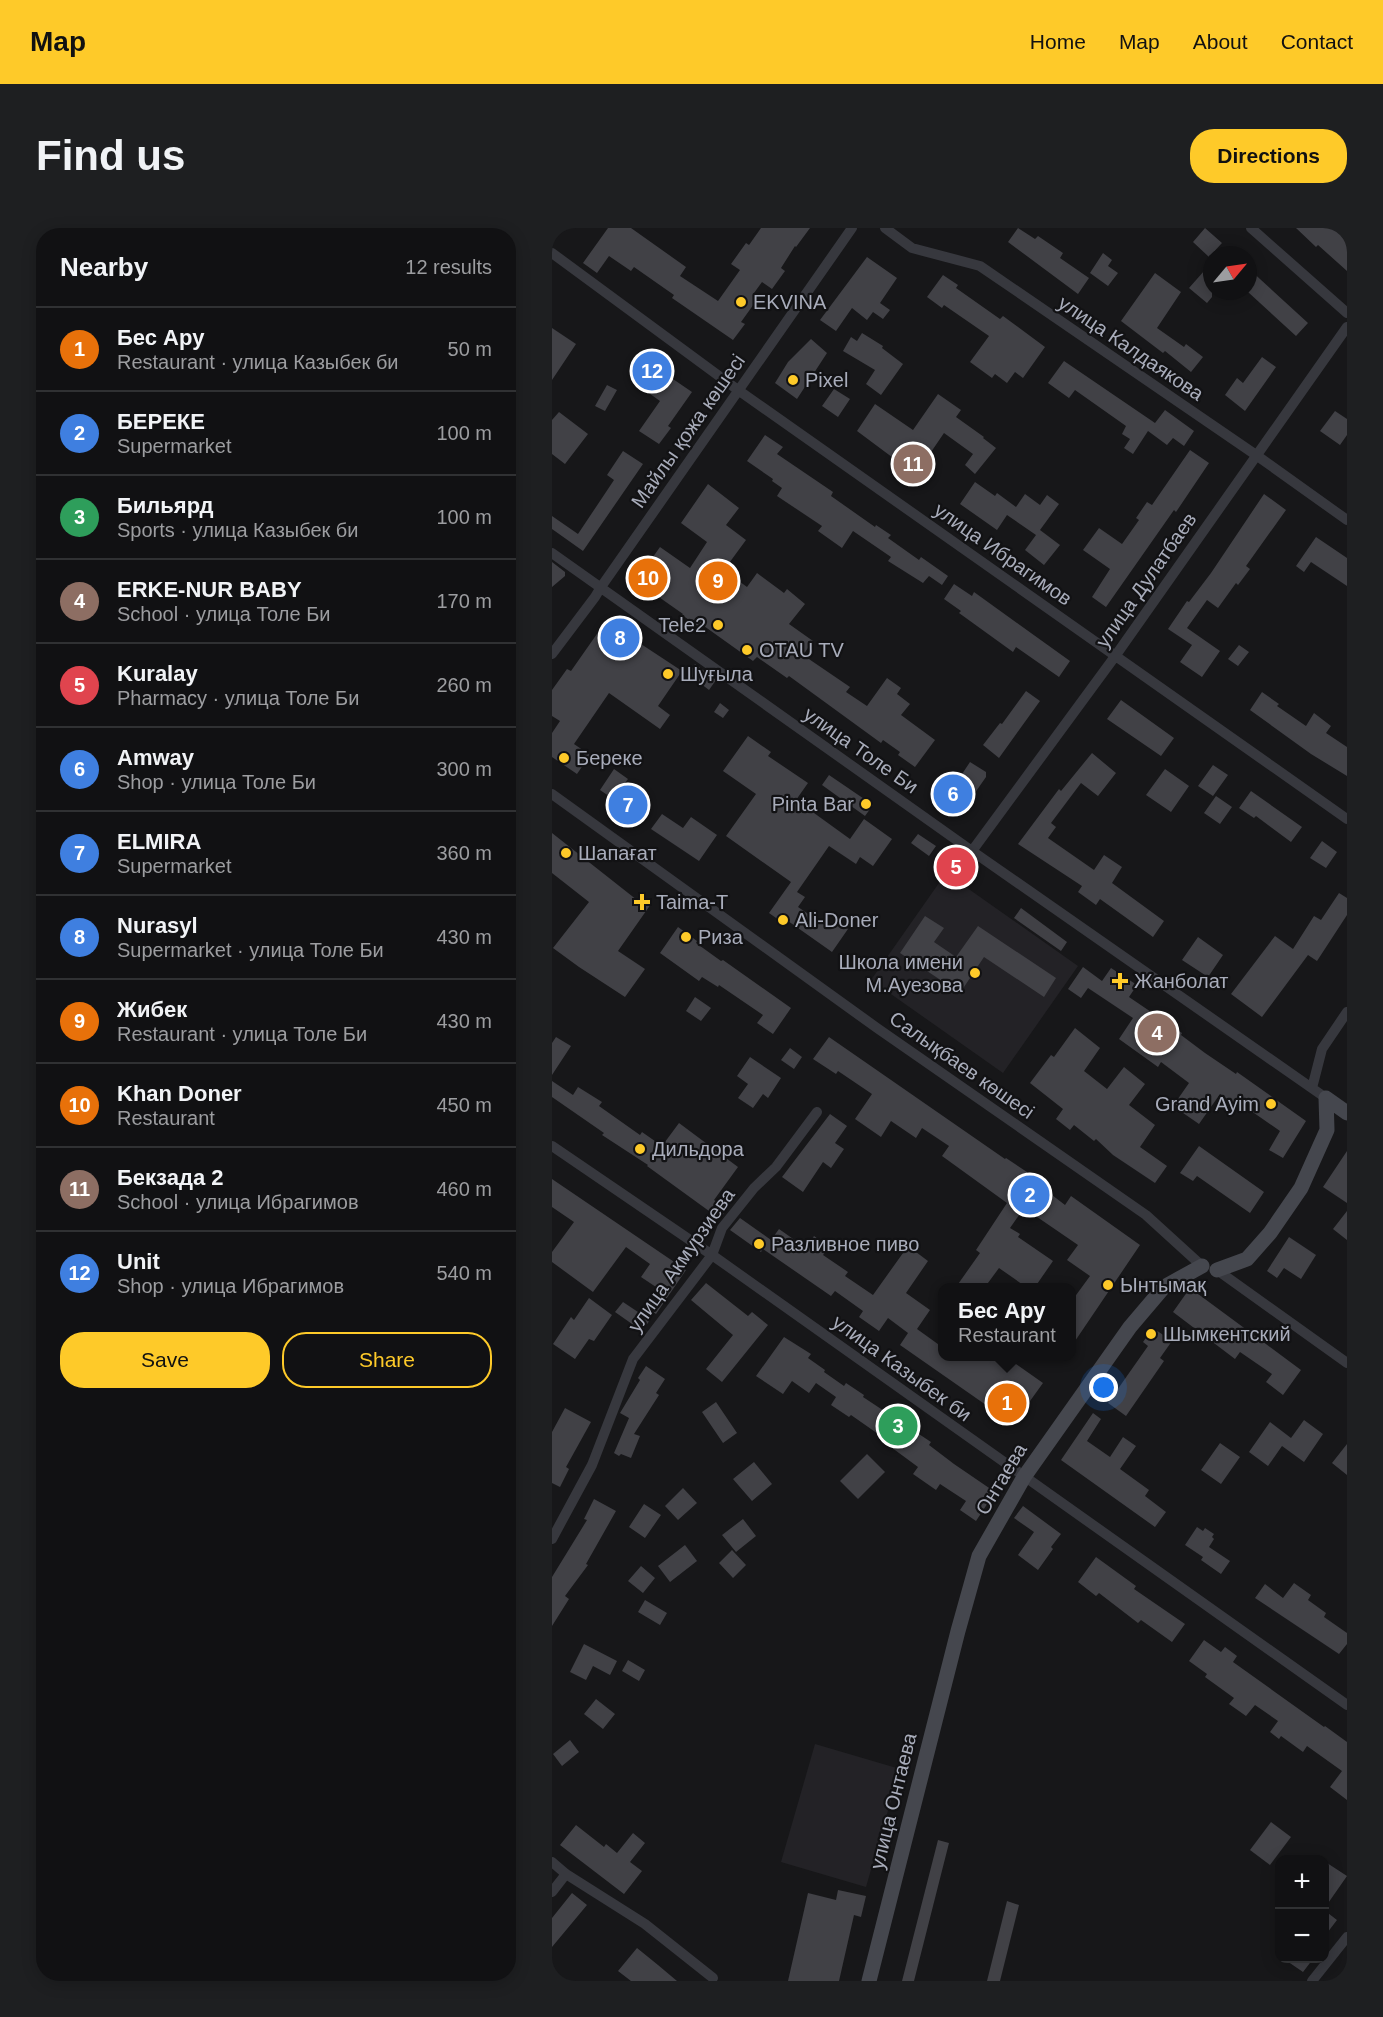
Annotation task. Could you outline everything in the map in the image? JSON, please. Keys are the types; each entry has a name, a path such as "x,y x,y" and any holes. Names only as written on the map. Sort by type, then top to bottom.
{"main road":[{"name":"Онтаева","path":"958,1631 980,1556 1024,1478 1130,1327 1164,1287 1209,1268 1246,1259 1270,1233 1301,1188 1327,1130 1326,1098"},
{"path":"1326,1098 1347,1113"},
{"name":"улица Онтаева","path":"869,1981 958,1631"}],"street":[{"name":"Майлы қожа көшесі","path":"552,654 596,597 601,586 852,228"},
{"name":"улица Калдаякова","path":"885,228 912,248 980,266 1347,520"},
{"path":"1251,228 1347,314"},
{"name":"улица Ибрагимов","path":"552,253 738,390 1347,819"},
{"name":"улица Дулатбаев","path":"972,851 1116,655 1347,327"},
{"name":"улица Толе Би","path":"552,553 972,851 1326,1098"},
{"name":"Салықбаев көшесі","path":"552,794 878,1028 1146,1215 1209,1268 1347,1363"},
{"path":"1312,1088 1322,1049 1347,1012"},
{"name":"улица Акмурзиева","path":"552,1539 592,1465 633,1359 711,1255 722,1228 754,1188 776,1167 817,1112"},
{"name":"улица Казыбек би","path":"552,1146 711,1255 1347,1705"},
{"path":"552,1862 566,1875 645,1924 713,1978"},
{"path":"552,1892 566,1875"},
{"path":"1312,1981 1347,1937"}],"shaded area":[{"name":"Школа имени М.Ауезова","path":"946,873 1078,966 1003,1073 871,980"},
{"path":"815,1744 900,1769 866,1887 781,1862"}],"building":[{"path":"608,228 631,228 686,267 680,276 718,301 740,270 731,264 746,243 749,245 761,228 810,228 781,268 785,271 772,289 762,282 754,293 759,297 741,322 745,324 733,340 672,298 674,295 634,267 631,271 609,256 597,273 583,263"},
{"path":"1018,228 1035,239 1038,236 1063,253 1060,258 1089,278 1078,294 1008,242"},
{"path":"1205,228 1222,243 1219,246 1203,246 1203,251 1193,242"},
{"path":"1296,228 1347,228 1347,271 1318,245 1316,247"},
{"path":"1103,253 1112,260 1108,266 1118,273 1108,286 1090,273"},
{"path":"867,257 897,278 880,303 890,310 883,319 873,312 867,320 852,308 836,331 820,320"},
{"path":"1203,272 1203,300 1189,288"},
{"path":"1155,273 1181,292 1157,328 1184,347 1186,344 1203,357 1191,372 1121,321"},
{"path":"943,275 958,285 956,288 1000,319 1003,316 1045,347 1023,378 1015,372 1007,383 995,374 992,378 970,362 989,336 944,305 942,308 927,297"},
{"path":"1257,276 1308,323 1296,336 1257,300"},
{"path":"552,328 576,344 552,380"},
{"path":"862,333 883,346 882,348 903,364 881,395 866,384 875,370 843,351 851,337 857,341"},
{"path":"811,339 827,353 797,399 775,383 788,362"},
{"path":"1262,357 1276,367 1245,411 1225,395 1237,378 1243,383"},
{"path":"1064,361 1155,423 1165,410 1194,431 1184,446 1173,438 1167,445 1148,431 1133,454 1124,448 1130,439 1122,434 1126,426 1075,390 1069,398 1048,383"},
{"path":"651,364 692,392 668,426 671,428 659,444 639,431 660,401 636,384"},
{"path":"607,385 617,390 605,411 595,406"},
{"path":"834,389 850,399 838,417 822,406"},
{"path":"938,394 961,410 956,417 996,448 975,474 965,465 973,454 944,433 929,455 934,458 920,478 857,431 875,404 913,430"},
{"path":"1335,411 1347,419 1347,435 1340,445 1320,431"},
{"path":"559,412 588,434 565,464 552,454 552,420"},
{"path":"765,435 783,447 777,454 833,492 831,496 875,527 876,525 891,535 888,538 919,560 921,557 948,576 942,585 929,576 923,583 888,561 891,557 853,531 842,548 818,531 822,526 777,496 782,488 747,461"},
{"path":"1190,450 1209,463 1106,607 1092,597 1110,569 1083,550 1099,528 1122,544 1139,520 1136,518 1147,502 1152,505"},
{"path":"623,451 643,464 583,551 552,529 552,516 578,534 614,480 607,475"},
{"path":"975,482 995,496 997,493 1016,507 1025,494 1040,505 1047,495 1059,504 1040,530 1060,545 1044,565 1025,550 1036,535 1007,515 997,530 960,504"},
{"path":"708,484 739,508 726,525 746,540 724,570 747,587 757,573 784,593 787,589 805,604 789,624 813,641 803,655 850,687 846,692 867,706 887,678 901,688 897,694 910,704 901,715 935,740 915,767 898,755 900,752 883,740 881,743 789,676 787,678 757,657 753,661 704,626 702,629 636,581 660,547 690,568 707,542 681,523"},
{"path":"1264,494 1286,510 1246,566 1250,569 1238,585 1236,583 1218,608 1207,600 1187,628 1220,651 1202,677 1180,662 1192,645 1168,629 1187,601 1189,602 1211,573"},
{"path":"1316,537 1347,558 1347,586 1311,562 1304,572 1296,566"},
{"path":"552,562 565,572 565,576 552,587"},
{"path":"954,584 972,596 974,592 1070,661 1059,677 1016,647 1013,652 959,613 961,611 944,599"},
{"path":"606,621 682,671 658,706 670,715 660,729 609,693 574,744 590,755 577,774 552,757 552,733 560,721 552,716 552,690 567,669 571,671"},
{"path":"1239,645 1249,652 1238,666 1228,659"},
{"path":"695,664 716,680 709,690 688,674"},
{"path":"1026,691 1040,701 999,758 983,745"},
{"path":"1262,692 1279,704 1277,706 1306,726 1314,713 1331,726 1326,733 1347,747 1347,776 1311,754 1250,710"},
{"path":"1121,700 1174,738 1161,756 1107,719"},
{"path":"720,703 729,710 723,718 714,712"},
{"path":"748,736 771,752 768,756 808,783 796,800 850,839 864,819 892,839 873,866 860,857 856,864 829,846 797,892 805,897 798,907 829,928 835,919 848,929 832,952 788,921 786,925 769,913 791,882 726,836 756,794 723,771"},
{"path":"1092,753 1116,773 1098,796 1081,783 1051,823 1056,827 1048,838 1094,870 1104,855 1122,867 1112,883 1164,921 1153,937 1100,899 1096,905 1078,892 1082,886 1018,844 1059,789 1061,791"},
{"path":"970,762 986,772 986,777 963,810 940,792 953,776 958,780"},
{"path":"1213,765 1228,775 1213,796 1198,786"},
{"path":"614,769 628,779 622,787 643,801 632,816 618,806 619,803 600,790"},
{"path":"1165,769 1189,786 1171,812 1146,795"},
{"path":"829,775 873,805 865,816 822,785"},
{"path":"1251,791 1302,827 1291,842 1256,816 1254,818 1239,808"},
{"path":"1216,796 1232,807 1220,824 1204,813"},
{"path":"662,814 683,828 691,817 717,835 699,861 651,829"},
{"path":"552,833 637,900 640,896 651,904 618,951 645,969 625,997 553,948 589,902 552,873"},
{"path":"918,834 936,846 929,856 911,843"},
{"path":"1322,841 1337,852 1326,868 1310,858"},
{"path":"955,860 976,875 968,886 947,871"},
{"path":"1339,893 1347,898 1347,915 1317,961 1308,955 1262,1017 1231,994 1275,936 1293,949 1314,916 1321,920"},
{"path":"1021,908 1067,942 1061,951 1014,918"},
{"name":"Школа имени М.Ауезова","path":"925,916 944,928 934,942 956,957 978,926 1056,978 1044,997 984,957 960,993 900,953"},
{"path":"678,927 721,961 723,960 791,1008 773,1034 757,1023 763,1015 719,985 718,987 702,977 699,981 660,953"},
{"path":"1198,937 1223,955 1208,977 1182,960"},
{"path":"1083,967 1102,981 1111,968 1137,985 1129,997 1182,1033 1181,1035 1205,1053 1236,1074 1237,1072 1306,1121 1283,1158 1269,1150 1280,1131 1244,1106 1242,1109 1220,1094 1199,1124 1173,1106 1189,1083 1161,1062 1158,1067 1119,1039 1133,1018 1088,988 1081,998 1068,989"},
{"path":"695,997 711,1008 701,1021 686,1011"},
{"path":"1075,1028 1100,1048 1084,1071 1107,1089 1124,1067 1145,1084 1129,1105 1155,1125 1140,1147 1167,1166 1155,1183 1113,1155 1096,1139 1094,1141 1074,1125 1070,1130 1056,1119 1063,1109 1030,1083 1051,1055 1054,1057"},
{"path":"556,1037 571,1046 552,1075 552,1043"},
{"path":"829,1037 1027,1172 1026,1175 1065,1205 1071,1196 1140,1245 1076,1340 1076,1295 1090,1276 1067,1260 1078,1245 1024,1208 1010,1228 1020,1234 1018,1237 1053,1261 1038,1283 1020,1283 999,1268 988,1283 959,1283 980,1253 976,1250 1007,1203 942,1156 949,1146 922,1128 916,1138 891,1121 881,1137 855,1119 872,1094 838,1071 836,1074 813,1059"},
{"path":"790,1048 802,1057 794,1069 781,1060"},
{"path":"750,1057 781,1078 768,1098 763,1094 753,1108 738,1098 748,1084 737,1076"},
{"path":"552,1081 573,1095 578,1087 602,1102 599,1106 640,1135 642,1132 662,1146 679,1123 738,1167 714,1200 727,1209 720,1219 552,1097"},
{"path":"830,1114 847,1126 835,1143 844,1149 831,1168 823,1162 803,1192 782,1177"},
{"path":"1199,1146 1264,1192 1250,1213 1197,1176 1193,1181 1180,1173"},
{"path":"1347,1151 1347,1203 1323,1187"},
{"path":"552,1179 686,1270 656,1314 647,1307 659,1289 641,1277 650,1264 626,1247 593,1292 552,1262 552,1252 574,1222 552,1207"},
{"path":"1347,1211 1347,1240 1333,1229"},
{"path":"740,1218 771,1240 779,1229 806,1248 814,1236 829,1247 823,1255 848,1272 845,1276 873,1295 908,1246 928,1261 906,1293 930,1310 917,1329 938,1344 938,1361 1015,1361 1043,1383 1015,1422 988,1402 986,1405 900,1345 908,1333 888,1318 879,1331 859,1317 863,1311 835,1291 831,1296 763,1249 761,1252 730,1230"},
{"path":"1289,1237 1316,1255 1301,1279 1284,1268 1277,1278 1267,1271"},
{"path":"706,1283 748,1316 752,1312 768,1325 722,1382 706,1369 733,1335 691,1300"},
{"path":"1190,1288 1301,1370 1283,1395 1266,1382 1272,1374 1240,1352 1235,1359 1173,1312"},
{"path":"589,1298 612,1315 594,1341 589,1339 575,1359 553,1344 571,1317 574,1320"},
{"path":"623,1302 650,1320 642,1331 615,1312"},
{"path":"1153,1328 1172,1341 1160,1358 1164,1361 1126,1416 1108,1403 1148,1346 1143,1342"},
{"path":"784,1337 811,1354 808,1358 825,1370 824,1372 844,1386 846,1383 864,1395 863,1397 931,1442 929,1445 995,1492 976,1521 960,1510 966,1501 940,1484 936,1490 913,1474 918,1467 880,1439 881,1436 851,1415 849,1417 831,1405 836,1397 816,1383 809,1393 792,1381 783,1394 756,1376"},
{"path":"646,1366 665,1379 656,1393 659,1395 634,1434 640,1436 631,1458 621,1454 619,1456 614,1453 629,1418 620,1413"},
{"path":"716,1402 737,1433 723,1443 702,1412"},
{"path":"565,1408 591,1422 566,1467 569,1469 560,1487 552,1483 552,1432"},
{"path":"1093,1413 1101,1419 1087,1441 1110,1457 1123,1437 1136,1446 1120,1469 1149,1490 1145,1496 1166,1512 1155,1527 1061,1460"},
{"path":"1304,1420 1323,1434 1304,1462 1282,1446 1268,1466 1249,1452 1270,1422 1291,1438"},
{"path":"1220,1443 1240,1457 1221,1484 1201,1470"},
{"path":"1347,1444 1347,1475 1332,1463"},
{"path":"867,1454 885,1472 858,1499 840,1481"},
{"path":"754,1462 772,1484 752,1501 733,1479"},
{"path":"683,1488 697,1503 678,1520 665,1506"},
{"path":"594,1499 616,1511 586,1564 588,1565 565,1596 569,1599 552,1626 552,1577 587,1520 584,1519"},
{"path":"644,1504 661,1515 645,1538 629,1527"},
{"path":"1023,1506 1061,1534 1038,1570 1018,1555 1034,1532 1014,1518"},
{"path":"743,1519 756,1536 736,1552 722,1535"},
{"path":"1197,1527 1203,1531 1205,1528 1214,1534 1209,1547 1230,1561 1221,1574 1201,1560 1203,1557 1185,1545"},
{"path":"685,1545 697,1561 670,1582 658,1566"},
{"path":"732,1550 746,1565 733,1578 719,1563"},
{"path":"1096,1557 1136,1586 1134,1589 1185,1624 1172,1642 1141,1620 1138,1623 1099,1593 1096,1596 1078,1582"},
{"path":"641,1566 655,1578 643,1593 628,1581"},
{"path":"1294,1583 1311,1595 1308,1600 1326,1613 1324,1617 1347,1633 1347,1644 1339,1654 1255,1598 1265,1584 1283,1598"},
{"path":"645,1600 667,1613 660,1625 638,1612"},
{"path":"1204,1640 1221,1652 1225,1647 1237,1656 1233,1662 1347,1742 1347,1800 1330,1787 1342,1771 1307,1746 1303,1752 1281,1736 1279,1739 1270,1732 1278,1721 1255,1705 1246,1716 1229,1704 1234,1698 1205,1677 1207,1674 1189,1661"},
{"path":"584,1644 617,1661 610,1675 593,1666 586,1680 570,1672"},
{"path":"628,1660 645,1670 639,1681 622,1671"},
{"path":"596,1699 615,1714 603,1729 584,1714"},
{"path":"570,1740 579,1752 562,1766 553,1754"},
{"path":"1271,1822 1291,1837 1278,1855 1275,1855 1270,1865 1250,1850"},
{"path":"576,1825 604,1847 606,1844 617,1853 633,1833 645,1843 630,1862 642,1871 624,1894 560,1845"},
{"path":"938,1840 949,1843 914,1981 902,1981"},
{"path":"1329,1864 1347,1876 1329,1902"},
{"path":"838,1890 866,1896 861,1917 854,1915 839,1981 788,1981 808,1893 836,1900"},
{"path":"572,1893 587,1905 552,1947 552,1918"},
{"path":"1007,1901 1019,1905 1000,1981 987,1981"},
{"path":"1329,1914 1337,1920 1329,1930"},
{"path":"637,1948 677,1981 631,1981 618,1971"},
{"path":"1290,1963 1310,1963 1303,1972"}],"place":[{"name":"EKVINA","path":"741,302"},
{"name":"Unit","path":"652,371"},
{"name":"Pixel","path":"793,380"},
{"name":"Бекзада 2","path":"913,464"},
{"name":"Khan Doner","path":"648,578"},
{"name":"Жибек","path":"718,581"},
{"name":"Tele2","path":"718,625"},
{"name":"Nurasyl","path":"620,638"},
{"name":"OTAU TV","path":"747,650"},
{"name":"Шуғыла","path":"668,674"},
{"name":"Береке","path":"564,758"},
{"name":"Amway","path":"953,794"},
{"name":"Pinta Bar","path":"866,804"},
{"name":"ELMIRA","path":"628,805"},
{"name":"Шапағат","path":"566,853"},
{"name":"Kuralay","path":"956,867"},
{"name":"Taima-T","path":"642,902"},
{"name":"Ali-Doner","path":"783,920"},
{"name":"Риза","path":"686,937"},
{"name":"Школа имени М.Ауезова","path":"975,973"},
{"name":"Жанболат","path":"1120,981"},
{"name":"ERKE-NUR BABY","path":"1157,1033"},
{"name":"Grand Ayim","path":"1271,1104"},
{"name":"Дильдора","path":"640,1149"},
{"name":"БЕРЕКЕ","path":"1030,1195"},
{"name":"Разливное пиво","path":"759,1244"},
{"name":"Ынтымақ","path":"1108,1285"},
{"name":"Шымкентский","path":"1151,1334"},
{"name":"Бес Ару","path":"1007,1403"},
{"name":"Бильярд","path":"898,1426"}]}
